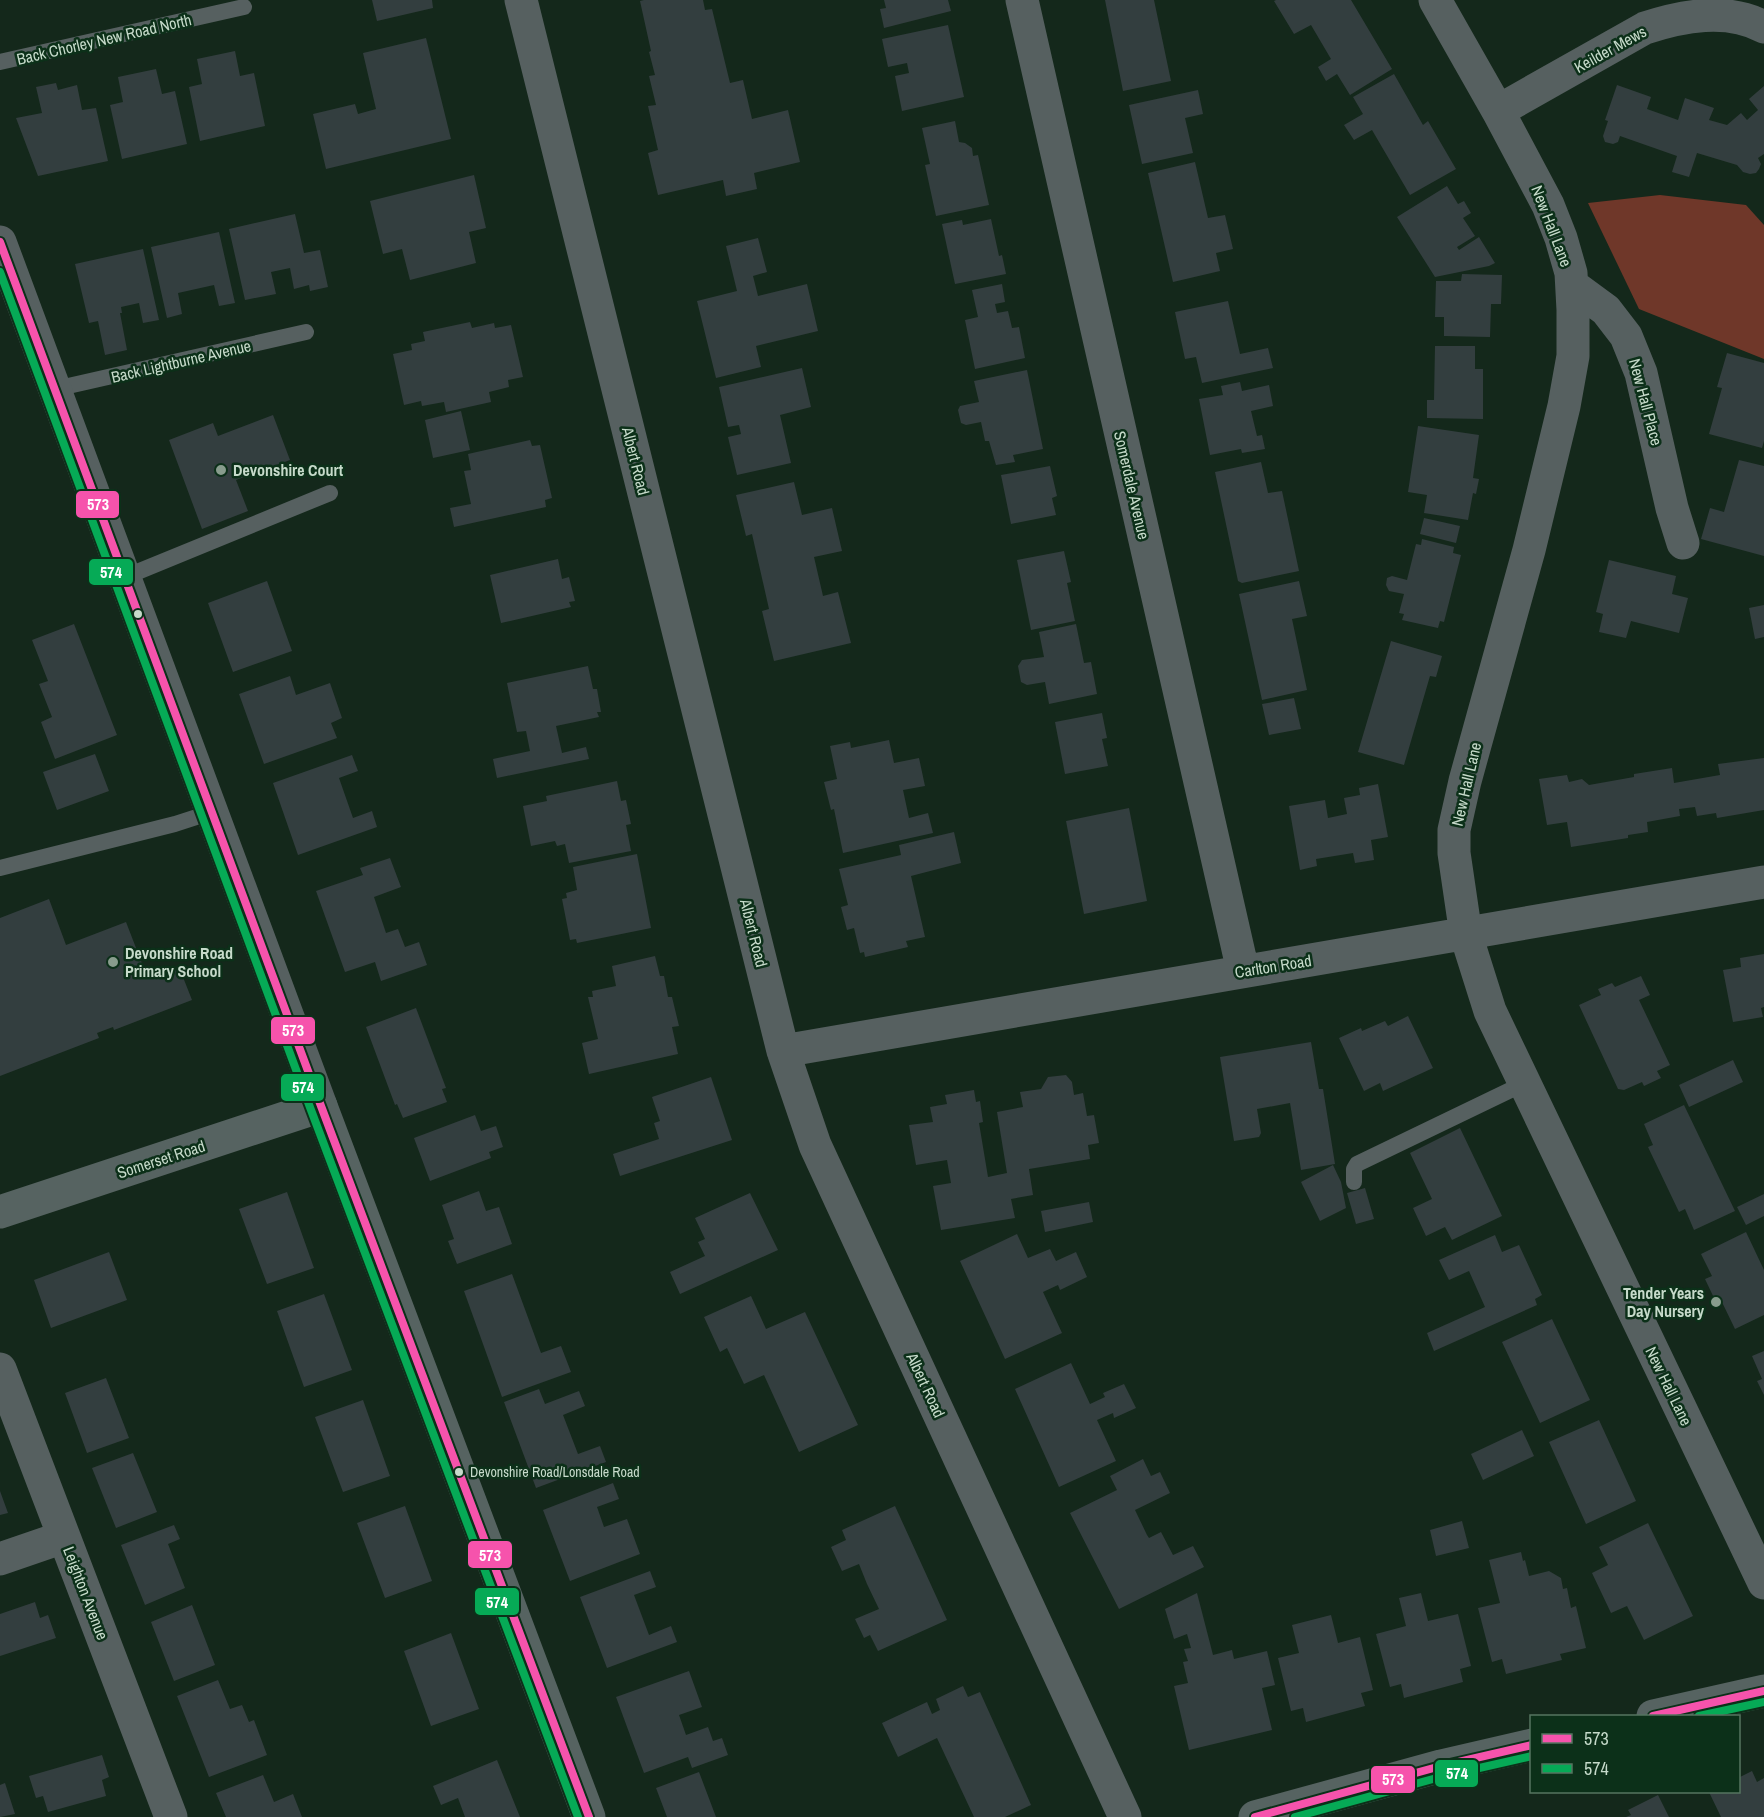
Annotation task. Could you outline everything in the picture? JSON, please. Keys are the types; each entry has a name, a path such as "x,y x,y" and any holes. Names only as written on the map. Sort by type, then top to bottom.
{"street":[{"name":"Albert Road","path":"520,0 783,1051 815,1146 1125,1817"},
{"name":"Somerdale Avenue","path":"1022,0 1243,971"},
{"name":"New Hall Lane","path":"1435,0 1548,205 1561,238 1572,285 1573,356 1564,406 1529,550 1465,781 1454,830 1454,853 1466,935 1490,1011 1764,1583"},
{"name":"Keilder Mews","path":"1498,111 1645,28 1668,20 1733,8 1764,27"},
{"path":"0,243 321,1106 589,1817"},
{"name":"New Hall Place","path":"1572,285 1606,310 1626,336 1641,373 1672,508 1683,543"},
{"name":"Carlton Road","path":"783,1051 1764,882"},
{"name":"Somerset Road","path":"0,1212 321,1106"},
{"name":"Leighton Avenue","path":"0,1369 6,1405 64,1537 171,1817"},
{"path":"0,1559 64,1537"},
{"path":"1657,1715 1764,1691"},
{"path":"1255,1817 1441,1766 1530,1745"}],"lane":[{"name":"Back Chorley New Road North","path":"0,62 244,7"},
{"name":"Back Lightburne Avenue","path":"55,389 306,332"},
{"path":"125,577 330,493"},
{"path":"0,868 175,824 212,812"},
{"path":"1354,1182 1354,1169 1357,1164 1525,1083"}],"shaded area":[{"path":"1660,195 1746,205 1764,225 1764,359 1639,309 1588,203"}],"building":[{"path":"372,0 432,0 433,8 377,21"},
{"path":"703,0 705,10 712,9 730,83 743,80 752,119 788,110 800,162 754,173 757,189 726,196 723,180 658,195 648,153 658,150 648,106 656,105 649,76 655,75 640,1"},
{"path":"884,0 948,0 951,11 884,28 880,9 886,8"},
{"path":"1105,0 1154,0 1171,81 1123,91"},
{"path":"1351,0 1392,69 1350,95 1337,74 1326,81 1318,67 1331,59 1311,25 1294,34 1274,1"},
{"path":"948,25 964,97 902,111 895,76 909,73 907,63 888,67 882,39"},
{"path":"426,38 451,139 326,169 313,114 355,104 358,114 376,109 363,53"},
{"path":"235,51 240,76 254,73 265,126 200,141 189,87 202,84 197,59"},
{"path":"156,69 162,94 175,91 187,144 122,159 110,105 123,102 118,77"},
{"path":"1394,74 1423,125 1428,121 1456,169 1410,195 1372,130 1354,140 1344,125 1363,114 1353,97"},
{"path":"56,83 58,90 77,85 82,110 96,108 108,161 38,176 16,118 42,113 36,87"},
{"path":"1617,85 1651,97 1647,109 1678,120 1685,98 1714,108 1709,120 1727,125 1741,113 1747,120 1758,110 1749,99 1764,86 1764,154 1758,158 1761,164 1759,169 1756,173 1750,174 1743,172 1737,165 1697,153 1689,177 1672,172 1677,156 1620,136 1618,142 1613,144 1605,142 1603,136 1608,121 1605,120"},
{"path":"1198,90 1203,114 1185,118 1193,153 1142,164 1129,105"},
{"path":"955,121 959,142 972,148 973,156 978,155 989,205 936,216 925,165 930,164 922,128"},
{"path":"1195,162 1208,218 1225,215 1233,249 1216,253 1220,271 1173,282 1148,173"},
{"path":"474,175 486,228 469,232 476,263 410,280 402,249 383,254 370,201"},
{"path":"1447,186 1458,204 1464,201 1471,213 1463,218 1475,236 1457,247 1459,250 1479,237 1495,263 1435,277 1397,217"},
{"path":"295,214 304,253 320,250 328,287 310,291 309,285 294,289 290,268 271,272 276,294 245,300 229,229"},
{"path":"991,219 999,256 1002,255 1006,274 955,284 942,224 962,220 963,225"},
{"path":"219,232 235,303 219,306 214,285 178,293 182,314 167,318 151,247"},
{"path":"758,238 767,272 753,276 758,296 807,284 818,331 756,346 761,367 716,378 697,301 737,291 726,246"},
{"path":"143,249 159,320 143,323 139,303 121,307 122,313 120,313 127,350 105,355 98,321 89,323 75,264"},
{"path":"1462,274 1502,275 1501,304 1491,304 1490,337 1444,336 1444,317 1435,317 1436,281 1461,281"},
{"path":"1002,284 1005,302 995,304 997,313 1008,311 1012,328 1019,327 1025,358 975,369 965,320 978,317 972,290"},
{"path":"1228,301 1240,354 1268,348 1273,368 1202,383 1196,357 1185,359 1175,312"},
{"path":"470,322 472,328 494,323 495,328 511,325 523,377 508,380 509,387 489,392 491,402 446,412 444,402 422,406 421,401 404,405 393,354 412,350 411,344 425,341 423,332"},
{"path":"1435,346 1475,346 1475,369 1483,369 1483,419 1427,418 1427,400 1434,400"},
{"path":"1727,353 1764,363 1764,441 1762,448 1709,434 1722,388 1717,387"},
{"path":"802,368 811,407 780,415 791,463 737,475 728,437 741,434 739,425 728,427 719,387"},
{"path":"1027,370 1043,449 1013,455 1015,462 996,465 989,441 985,441 981,422 966,425 961,423 958,410 960,406 979,402 974,381"},
{"path":"1240,382 1242,391 1269,385 1273,406 1251,411 1257,436 1262,435 1265,449 1242,453 1241,449 1210,455 1199,399 1223,395 1221,386"},
{"path":"461,411 470,450 433,458 425,420"},
{"name":"Devonshire Court","path":"273,415 290,460 236,480 248,511 202,529 169,440 213,423 218,436"},
{"path":"1418,426 1479,435 1473,478 1479,479 1476,494 1473,493 1468,520 1424,513 1427,495 1408,492"},
{"path":"530,440 532,446 540,445 552,498 545,500 546,507 454,527 450,508 471,504 464,471 471,470 468,454"},
{"path":"1739,460 1764,466 1764,556 1701,539 1710,508 1724,512"},
{"path":"1261,462 1268,493 1282,491 1299,571 1242,583 1238,581 1215,472"},
{"path":"1050,466 1057,496 1052,498 1056,515 1011,524 1001,475"},
{"path":"794,482 802,515 832,508 842,551 814,557 823,596 838,592 851,643 774,661 762,611 769,609 752,534 746,536 736,495"},
{"path":"1424,518 1460,526 1456,543 1420,534"},
{"path":"1422,539 1454,547 1453,553 1461,555 1444,622 1440,621 1438,628 1402,620 1404,614 1399,613 1404,594 1389,591 1386,585 1387,578 1392,576 1407,580 1416,544 1421,545"},
{"path":"1064,551 1071,582 1067,583 1075,621 1031,630 1017,560"},
{"path":"558,559 562,579 569,577 575,601 569,602 571,607 501,623 490,575"},
{"path":"1609,560 1676,576 1672,594 1688,598 1679,633 1631,621 1626,638 1599,632 1603,614 1596,612"},
{"path":"267,581 292,651 233,672 208,603"},
{"path":"1299,581 1307,616 1292,619 1307,690 1262,700 1239,594"},
{"path":"1764,605 1764,637 1755,639 1749,608"},
{"path":"74,624 117,735 55,759 41,722 52,717 39,684 48,681 32,640"},
{"path":"1076,624 1084,663 1091,662 1097,694 1049,704 1045,682 1027,685 1021,682 1018,666 1022,660 1044,657 1039,632"},
{"path":"1391,641 1442,656 1436,677 1430,676 1404,765 1358,752"},
{"path":"588,666 593,689 597,689 601,712 597,712 599,717 556,726 562,753 586,747 589,759 497,778 493,759 530,751 526,731 517,732 507,683"},
{"path":"290,676 296,695 330,683 342,718 331,723 337,738 264,764 239,694"},
{"path":"1294,698 1301,729 1269,735 1262,704"},
{"path":"1102,713 1107,738 1102,739 1108,766 1065,774 1055,722"},
{"path":"889,740 894,763 919,758 925,786 903,790 909,818 928,813 933,833 843,853 834,809 831,810 824,782 837,779 830,746 850,742 851,748"},
{"path":"95,754 109,791 57,810 43,772"},
{"path":"352,755 358,771 339,778 353,818 372,811 377,827 298,855 273,783"},
{"path":"1764,758 1764,810 1717,818 1716,813 1697,816 1695,807 1679,809 1680,816 1647,822 1648,832 1628,835 1628,838 1571,847 1567,822 1547,825 1539,779 1567,775 1569,782 1582,779 1589,785 1672,768 1674,783 1720,775 1718,764"},
{"path":"617,781 621,801 626,800 631,824 626,825 631,851 569,863 565,844 557,846 555,841 531,846 523,806 547,801 546,796"},
{"path":"1378,784 1388,837 1371,840 1374,860 1355,863 1353,853 1316,859 1317,866 1300,870 1289,806 1325,800 1328,818 1347,814 1344,798 1360,795 1359,788"},
{"path":"1129,808 1147,901 1084,914 1066,821"},
{"path":"954,832 961,863 911,876 925,937 906,941 908,947 865,957 864,952 860,953 854,928 847,930 841,907 848,905 839,869 901,855 899,845"},
{"path":"637,854 651,928 577,943 576,939 570,940 562,899 567,898 566,893 577,890 573,867"},
{"path":"390,858 401,887 374,897 386,933 398,929 405,947 419,942 427,965 381,981 375,962 345,972 316,891 363,875 360,868"},
{"path":"49,899 66,945 126,922 148,979 179,967 192,1000 114,1030 113,1027 97,1033 99,1038 0,1076 0,918"},
{"path":"1764,954 1764,1007 1761,1008 1763,1017 1733,1022 1723,970 1741,967 1740,958"},
{"path":"655,956 660,976 664,976 668,997 672,997 679,1026 672,1027 678,1054 589,1074 582,1043 598,1039 588,997 593,997 592,991 616,986 612,966"},
{"path":"1641,976 1650,995 1639,1000 1670,1065 1657,1071 1661,1078 1644,1086 1642,1082 1624,1090 1618,1089 1579,1005 1601,995 1598,989 1612,983 1615,987"},
{"path":"416,1008 446,1088 442,1089 447,1102 403,1118 397,1104 395,1105 366,1027"},
{"path":"1408,1016 1433,1068 1383,1091 1380,1083 1364,1091 1339,1038 1385,1021 1388,1026"},
{"path":"1311,1042 1319,1089 1323,1089 1335,1164 1301,1170 1290,1103 1257,1109 1261,1133 1259,1137 1234,1141 1220,1057"},
{"path":"1733,1060 1743,1082 1689,1107 1679,1085"},
{"path":"1066,1075 1072,1082 1074,1095 1083,1093 1087,1116 1094,1115 1099,1143 1088,1145 1090,1159 1029,1169 1033,1195 1011,1199 1015,1218 941,1230 933,1186 951,1183 947,1160 916,1165 909,1125 933,1122 930,1107 947,1104 945,1095 974,1090 976,1102 980,1101 983,1122 979,1123 988,1177 1007,1173 997,1112 1023,1107 1020,1092 1041,1089 1048,1077"},
{"path":"711,1077 732,1140 620,1176 613,1154 659,1139 654,1123 660,1121 652,1097"},
{"path":"1684,1105 1735,1211 1694,1230 1685,1209 1679,1212 1648,1147 1653,1145 1644,1124"},
{"path":"475,1115 481,1131 496,1126 503,1147 489,1152 491,1158 430,1181 414,1138"},
{"path":"1460,1128 1502,1216 1452,1240 1445,1227 1426,1236 1413,1208 1432,1199 1410,1153"},
{"path":"1333,1165 1341,1182 1346,1208 1320,1221 1301,1182"},
{"path":"1365,1188 1374,1219 1356,1224 1347,1193"},
{"path":"479,1191 486,1211 499,1207 512,1244 457,1264 448,1241 454,1239 442,1205"},
{"path":"287,1192 314,1268 267,1284 239,1209"},
{"path":"750,1193 778,1250 680,1294 670,1272 705,1256 698,1242 705,1239 695,1218"},
{"path":"1764,1194 1764,1216 1746,1225 1737,1207"},
{"path":"1089,1202 1093,1222 1045,1232 1041,1211"},
{"path":"1746,1232 1764,1270 1764,1315 1735,1329 1719,1296 1714,1298 1705,1279 1712,1276 1701,1254"},
{"path":"1017,1234 1028,1258 1050,1249 1056,1261 1076,1252 1087,1277 1060,1290 1058,1285 1043,1292 1062,1333 1005,1359 960,1261"},
{"path":"1495,1235 1502,1252 1519,1245 1542,1295 1535,1299 1537,1305 1434,1351 1427,1333 1485,1307 1469,1271 1449,1280 1439,1260"},
{"path":"109,1252 127,1300 51,1328 34,1280"},
{"path":"512,1274 541,1353 561,1346 571,1372 502,1397 464,1291"},
{"path":"324,1294 352,1370 304,1387 277,1311"},
{"path":"751,1296 766,1329 805,1312 858,1425 799,1452 764,1375 744,1384 727,1348 720,1352 704,1317"},
{"path":"1552,1319 1590,1400 1540,1423 1502,1342"},
{"path":"1764,1351 1764,1395 1757,1381 1762,1379 1752,1356"},
{"path":"1071,1363 1090,1404 1105,1397 1103,1393 1124,1384 1136,1408 1114,1418 1113,1413 1097,1420 1116,1461 1059,1487 1015,1389"},
{"path":"106,1378 129,1438 87,1453 65,1393"},
{"path":"539,1389 545,1404 579,1391 585,1406 563,1415 578,1454 600,1446 606,1462 536,1488 504,1402"},
{"path":"363,1400 390,1476 343,1492 315,1417"},
{"path":"1599,1420 1636,1501 1586,1524 1549,1442"},
{"path":"1522,1430 1534,1456 1483,1480 1471,1454"},
{"path":"133,1453 157,1512 116,1528 92,1468"},
{"path":"1143,1459 1151,1476 1160,1472 1170,1493 1135,1510 1147,1535 1149,1538 1161,1532 1173,1555 1193,1546 1204,1567 1119,1609 1070,1513 1117,1490 1110,1476"},
{"path":"613,1483 619,1499 597,1507 604,1527 627,1519 640,1554 570,1581 543,1510"},
{"path":"0,1491 8,1513 0,1515"},
{"path":"405,1506 432,1581 385,1598 357,1523"},
{"path":"895,1506 947,1620 878,1651 870,1635 864,1638 855,1619 879,1609 859,1564 842,1571 831,1547 846,1540 842,1530"},
{"path":"1462,1521 1469,1548 1436,1556 1430,1530"},
{"path":"1648,1523 1693,1616 1644,1640 1627,1606 1611,1613 1592,1573 1608,1565 1599,1547"},
{"path":"174,1525 180,1539 168,1544 185,1588 145,1605 121,1545"},
{"path":"1521,1552 1529,1576 1549,1571 1561,1578 1563,1589 1567,1588 1571,1608 1576,1606 1586,1648 1560,1654 1562,1660 1506,1674 1502,1659 1492,1662 1478,1608 1500,1603 1489,1560"},
{"path":"650,1571 656,1587 634,1595 649,1635 671,1626 677,1642 607,1668 580,1597"},
{"path":"1197,1593 1213,1655 1232,1650 1234,1659 1267,1651 1275,1685 1262,1688 1272,1730 1189,1750 1174,1686 1188,1683 1183,1662 1188,1661 1184,1649 1191,1648 1187,1634 1174,1639 1165,1609"},
{"path":"1421,1593 1428,1621 1458,1614 1471,1666 1460,1669 1463,1682 1404,1698 1401,1684 1390,1687 1376,1634 1406,1626 1399,1598"},
{"path":"35,1602 40,1618 48,1615 56,1638 0,1656 0,1614"},
{"path":"192,1605 215,1665 174,1681 151,1622"},
{"path":"1331,1615 1338,1643 1360,1637 1373,1690 1361,1693 1365,1706 1306,1722 1303,1708 1291,1711 1278,1658 1299,1653 1292,1625"},
{"path":"451,1633 479,1709 431,1726 404,1651"},
{"path":"689,1671 702,1707 679,1715 686,1735 708,1727 713,1741 722,1738 728,1755 692,1768 688,1757 644,1773 616,1697"},
{"path":"218,1680 230,1709 242,1705 249,1722 254,1720 267,1755 209,1777 177,1696"},
{"path":"963,1686 968,1697 980,1692 1031,1805 1005,1817 974,1817 937,1738 898,1757 882,1723 927,1702 932,1714 940,1710 936,1699"},
{"path":"102,1755 109,1777 102,1780 106,1796 48,1812 43,1796 36,1798 29,1776"},
{"path":"497,1760 520,1817 465,1817 458,1798 441,1805 433,1786"},
{"path":"1752,1771 1757,1782 1764,1778 1764,1817 1721,1817 1709,1793 1740,1793 1740,1777"},
{"path":"699,1772 716,1817 667,1817 656,1788"},
{"path":"263,1775 274,1802 293,1794 302,1817 226,1817 216,1793"},
{"path":"5,1783 15,1814 0,1817 0,1785"},
{"path":"1658,1795 1669,1817 1626,1817 1631,1815 1628,1810"}],"transit line":[{"name":"573","path":"0,242 321,1106 589,1817"},
{"name":"574","path":"0,272 311,1110 578,1817"},
{"name":"573","path":"1657,1715 1764,1691"},
{"name":"574","path":"1704,1715 1764,1702"},
{"name":"573","path":"1255,1817 1441,1766 1530,1745"},
{"name":"574","path":"1295,1817 1444,1776 1530,1756"}],"place":[{"name":"Devonshire Court","path":"221,470"},
{"name":"Devonshire Road Primary School","path":"113,962"},
{"name":"Tender Years Day Nursery","path":"1716,1302"},
{"name":"Devonshire Road/Lonsdale Road","path":"459,1472"}]}
